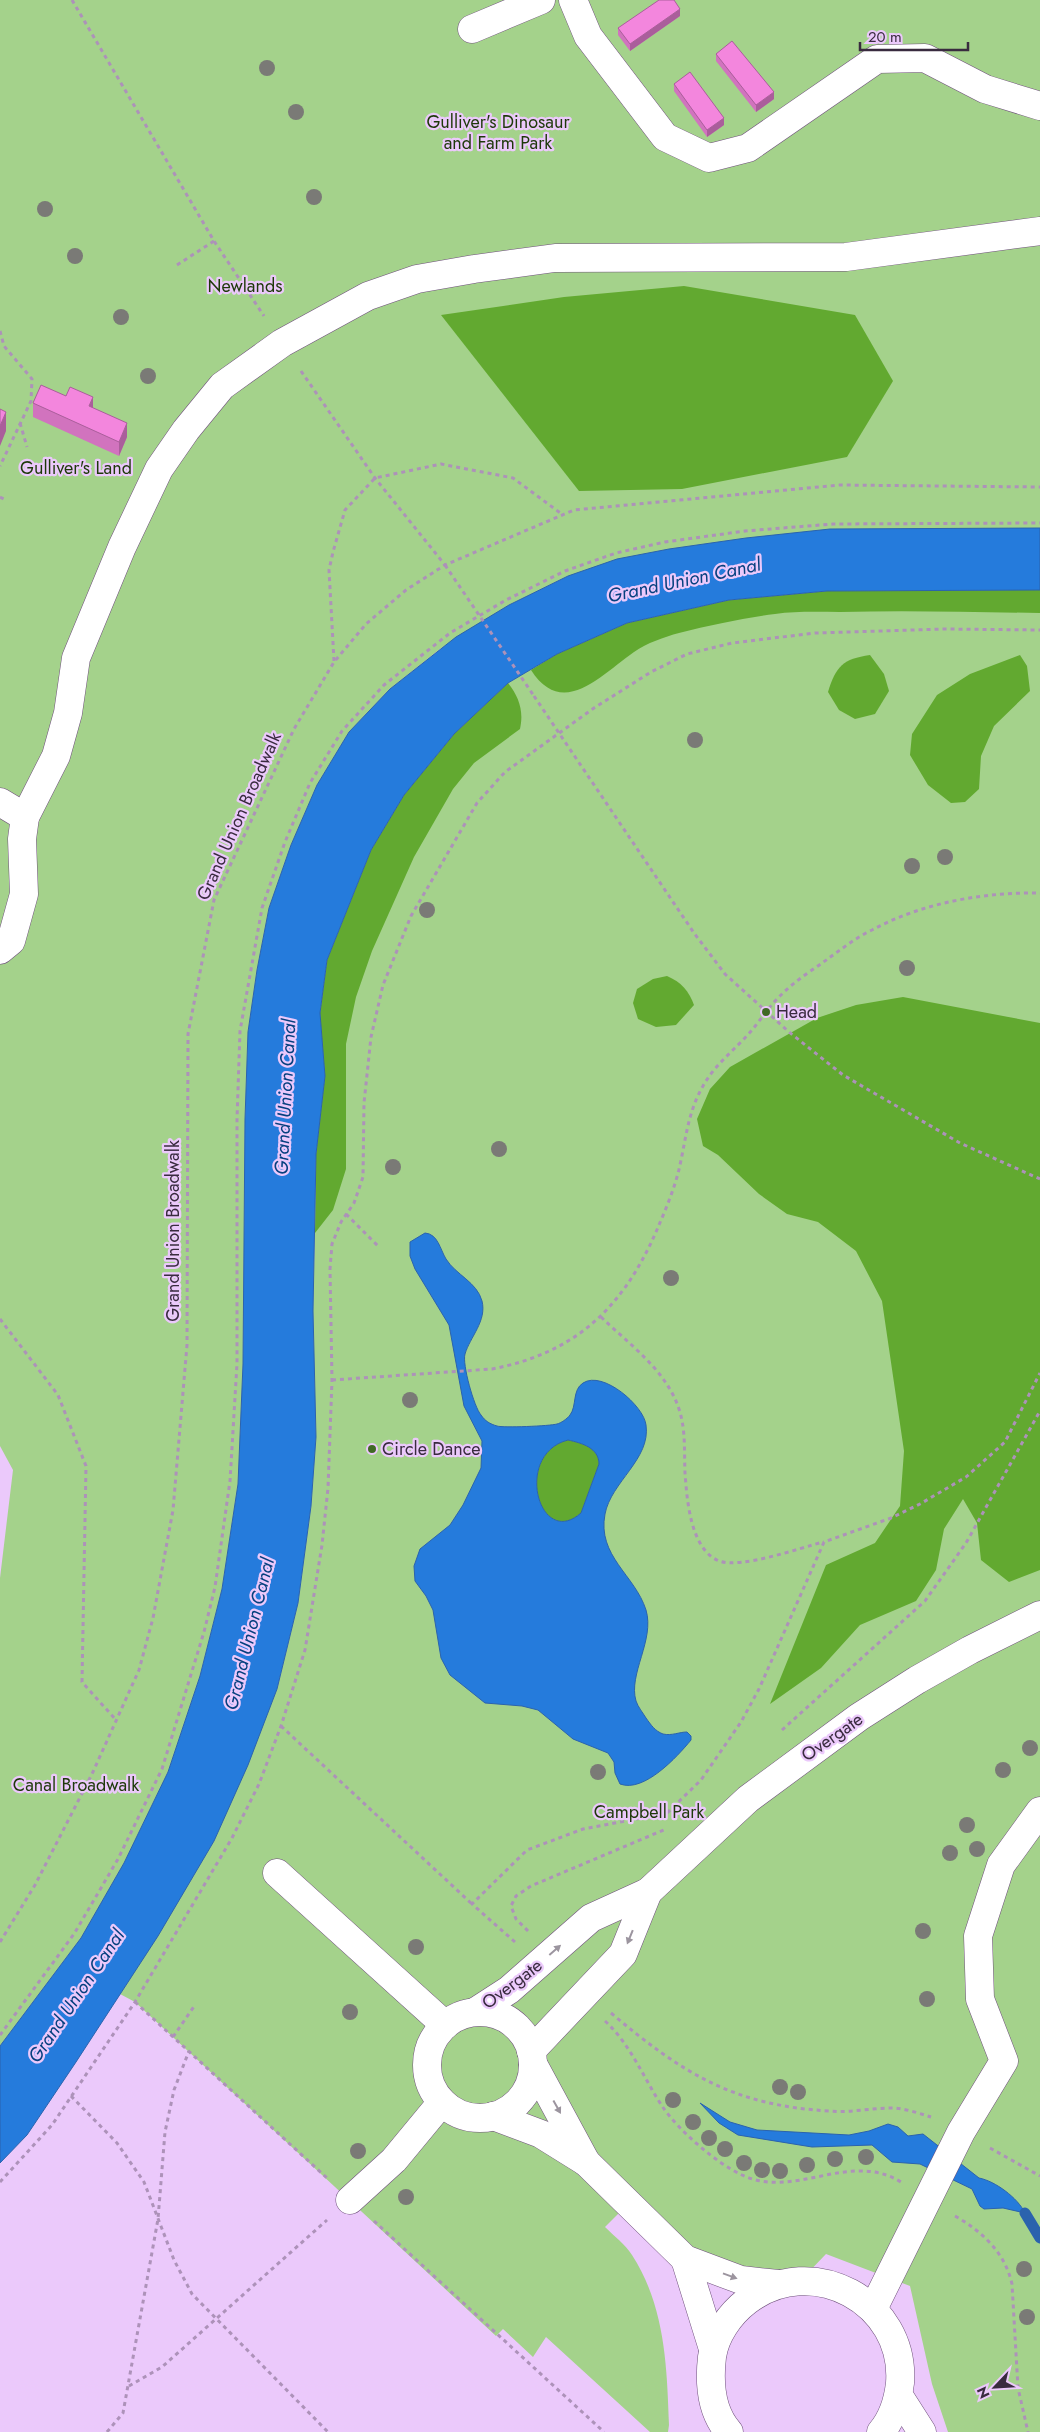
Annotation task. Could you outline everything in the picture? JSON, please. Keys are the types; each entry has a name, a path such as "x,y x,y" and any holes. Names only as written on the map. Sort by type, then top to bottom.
{"street":[{"path":"472,29 541,0"},
{"path":"574,0 588,36 665,137 709,158 748,148 877,59 925,58 985,89 1040,106"},
{"path":"0,950 11,941 24,894 22,839 25,817 56,756 68,713 76,658 122,547 159,469 186,430 222,386 282,343 368,296 417,279 474,269 555,258 846,257 1040,231"},
{"path":"0,802 25,817"},
{"name":"Overgate","path":"475,2012 509,1990 591,1918 648,1892 748,1799 831,1737 917,1680 970,1650 1040,1615"},
{"path":"874,2309 955,2145 1004,2061 980,1999 978,1936 1001,1865 1040,1811"},
{"path":"277,1873 445,2025"},
{"name":"Overgate","path":"532,2058 623,1954 648,1892"},
{"path":"532,2058 530,2082 522,2097 509,2110 493,2116 479,2118 465,2116 442,2102 432,2088 427,2071 428,2054 434,2038 445,2025 459,2016 475,2012 490,2013 504,2018 516,2026 526,2038 532,2058 586,2162"},
{"path":"350,2200 394,2160 442,2102"},
{"path":"493,2116 540,2134 586,2162 685,2259 741,2280 778,2284 804,2280 829,2284 853,2293 874,2309 888,2328 897,2349 900,2372 899,2396 888,2424 881,2432"},
{"path":"685,2259 713,2349"},
{"path":"712,2432 713,2402 710,2376 713,2349 723,2327 737,2308 756,2294 778,2284"},
{"path":"899,2396 922,2432"},
{"path":"713,2402 729,2432"}],"path":[{"path":"72,0 214,241 282,343 375,478 445,565 710,956 725,974 766,1012 843,1074 900,1110 960,1143 1040,1179"},
{"path":"177,265 214,241"},
{"path":"0,331 4,346 32,379 31,400 0,466"},
{"path":"20,423 28,446"},
{"path":"334,662 330,570 333,552 345,510 375,478 441,464 513,478 562,515"},
{"name":"Grand Union Broadwalk","path":"0,1942 35,1885 92,1774 138,1670 153,1618 173,1510 187,1345 188,1034 214,900 294,729 334,662 366,624 406,590 445,565 574,510 840,486 1040,488"},
{"path":"0,2035 74,1934 118,1859 162,1769 204,1632 215,1587 230,1481 237,1364 237,1119 240,1031 262,908 285,842 310,784 342,731 384,684 450,633 506,600 564,571 616,553 665,542 745,531 833,524 1040,523"},
{"path":"0,2182 52,2125 135,2002 232,1838 259,1784 281,1726 305,1650 322,1545 328,1488 332,1380 330,1269 332,1244 336,1232 354,1203 363,1177 364,1103 371,1037 383,985 410,916 462,825 485,792 505,772 560,733 672,660 709,648 815,633 944,629 1040,630"},
{"path":"332,1380 485,1370 516,1364 541,1355 579,1335 601,1317 618,1299 640,1265 663,1215 680,1165 688,1120 703,1086 722,1061 782,994 819,965 871,930 896,918 966,899 1040,893"},
{"path":"346,1214 379,1247"},
{"path":"601,1317 659,1373 680,1410 685,1436 686,1490 690,1519 706,1551 721,1561 735,1562 766,1558 824,1542"},
{"path":"0,1319 58,1396 86,1466 82,1682 116,1720"},
{"path":"780,1732 925,1601 966,1543 1040,1411"},
{"path":"281,1726 472,1904"},
{"path":"549,1955 512,1911 511,1906 516,1896 531,1886 667,1828"},
{"path":"582,1999 620,2036 663,2108 687,2134 720,2162 742,2175 778,2184 844,2170 878,2172 932,2194 987,2239 1004,2260 1012,2284 1018,2388 1028,2432"},
{"path":"173,2037 195,2005"},
{"path":"107,2432 124,2413 158,2219 165,2132 174,2090 189,2052"},
{"path":"71,2096 117,2143 144,2182 174,2260 192,2294 328,2432"},
{"path":"129,2386 162,2367 350,2200"}],"green space":[{"path":"0,0 1040,0 1040,528 964,530 568,576 509,605 440,649 390,689 349,732 317,785 291,845 269,908 257,970 248,1032 245,1119 243,1364 238,1484 222,1589 200,1676 168,1772 124,1863 81,1938 0,2046 0,1578 13,1470 0,1446"},
{"path":"684,286 855,315 893,381 847,457 682,489 579,491 441,315 564,297"},
{"name":"Campbell Park","path":"1040,590 1040,2432 948,2432 932,2384 910,2286 826,2254 801,2280 685,2259 629,2203 605,2227 632,2255 643,2275 658,2316 665,2359 669,2425 668,2432 650,2432 546,2337 533,2357 503,2329 496,2336 135,2002 120,1994 214,1841 277,1689 298,1603 311,1506 316,1437 313,1311 320,1013 508,683 557,654 827,591"},
{"path":"1040,590 1040,613 799,612 763,616 715,625 662,638 650,643 634,652 596,681 569,692 556,691 543,684 531,670 557,654 627,623 729,600 827,591"},
{"path":"870,655 884,674 889,691 875,714 855,719 839,710 828,692 834,676 842,665 853,659"},
{"path":"1020,655 1027,666 1030,691 994,726 981,756 979,789 965,802 951,803 928,785 910,755 912,734 937,695 970,674"},
{"path":"508,683 520,704 520,729 474,763 453,789 414,857 372,951 356,997 346,1044 346,1169 333,1210 315,1233 316,1154 325,1076 320,1013 327,960 371,850 404,795 454,734"},
{"path":"667,976 684,988 690,995 694,1005 676,1025 656,1027 638,1019 633,1003 637,989 653,979"},
{"path":"903,997 1040,1023 1040,1570 1009,1582 981,1560 977,1523 963,1499 944,1529 936,1570 916,1601 860,1625 821,1668 770,1704 826,1565 875,1543 900,1506 904,1451 882,1301 856,1251 818,1222 787,1214 759,1194 718,1155 703,1146 697,1119 710,1089 730,1067 817,1018 856,1005"},
{"path":"568,1440 593,1450 599,1464 581,1513 566,1521 554,1519 544,1510 538,1496 537,1479 541,1463 551,1449"}],"water":[{"name":"Grand Union Canal","path":"1040,528 1040,590 827,591 729,600 627,623 557,654 508,683 454,734 404,795 371,850 327,960 320,1013 325,1076 316,1154 313,1311 316,1437 311,1506 298,1603 277,1689 248,1765 214,1841 158,1936 76,2062 27,2135 0,2163 0,2046 81,1938 124,1863 168,1772 200,1676 222,1589 238,1484 243,1364 245,1119 248,1032 257,970 269,908 291,845 317,785 349,732 390,689 456,637 509,605 568,576 617,559 669,549 746,538 830,529"},
{"path":"425,1233 433,1236 450,1265 476,1289 482,1301 483,1308 480,1322 467,1348 465,1359 472,1395 478,1410 486,1421 501,1427 553,1425 559,1423 570,1415 577,1390 583,1383 591,1380 601,1381 621,1392 644,1417 646,1437 643,1449 609,1502 605,1514 604,1529 606,1542 612,1554 634,1586 646,1610 648,1621 647,1633 635,1680 636,1701 653,1728 663,1734 687,1732 691,1736 691,1740 669,1764 649,1779 629,1785 620,1784 615,1773 614,1762 608,1753 573,1739 538,1710 522,1706 485,1703 450,1675 441,1658 433,1610 415,1581 414,1566 420,1549 450,1525 463,1505 481,1468 482,1441 464,1406 449,1325 415,1269 410,1256 410,1242","holes":["568,1440 593,1450 599,1464 581,1513 566,1521 554,1519 544,1510 538,1496 537,1479 541,1463 551,1449"]},
{"path":"700,2103 730,2122 757,2130 849,2135 869,2131 888,2124 898,2127 908,2136 923,2134 979,2178 1005,2191 1022,2207 1025,2213 1003,2208 984,2209 980,2206 972,2189 920,2164 892,2162 872,2145 812,2147 738,2135 719,2123"}],"building":[{"path":"659,0 674,0 680,9 630,44 618,28"},
{"path":"732,41 774,92 756,105 716,54"},
{"path":"690,72 724,118 707,130 674,84"},
{"path":"41,385 66,396 70,387 93,397 89,406 127,423 119,442 33,403"},
{"path":"0,409 6,412 0,426"}],"waterway":[{"path":"1025,2213 1040,2238"}],"place":[{"name":"Head","path":"766,1012"},
{"name":"Circle Dance","path":"372,1449"}],"park label":[{"name":"Gulliver's Dinosaur and Farm Park","path":"498,132"},
{"name":"Newlands","path":"245,286"},
{"name":"Gulliver's Land","path":"76,468"},
{"name":"Canal Broadwalk","path":"76,1785"}]}
